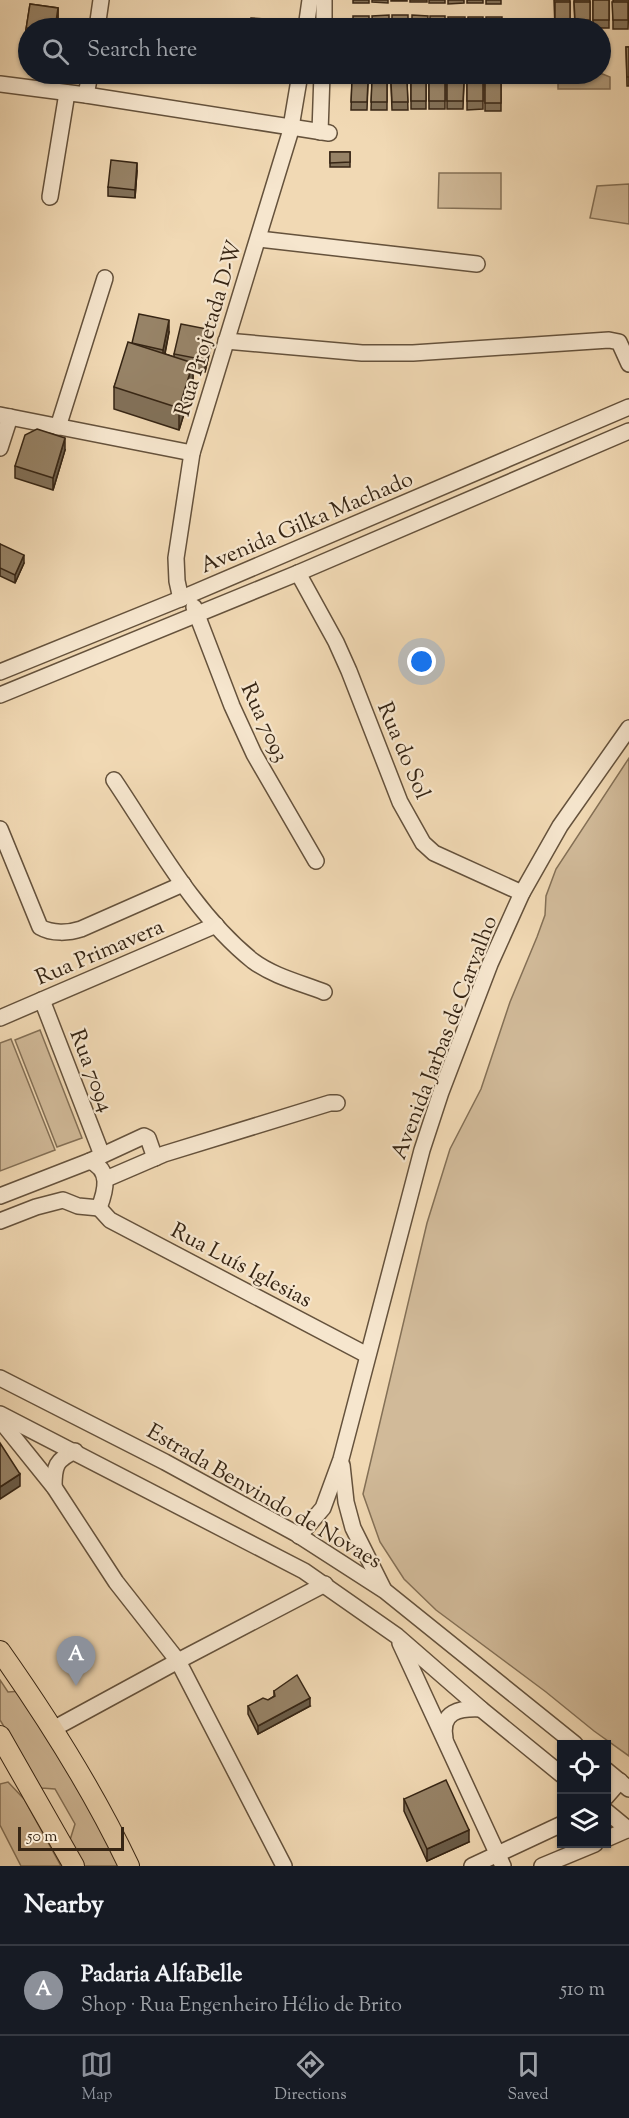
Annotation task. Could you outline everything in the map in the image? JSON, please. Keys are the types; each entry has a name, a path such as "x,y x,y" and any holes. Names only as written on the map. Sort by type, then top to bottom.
{"main road":[{"path":"0,1651 53,1729 129,1866"},
{"path":"0,1736 74,1866"}],"street":[{"path":"99,18 102,0"},
{"path":"307,18 310,0"},
{"path":"324,0 324,18"},
{"path":"0,84 86,95 325,133 323,84"},
{"path":"86,95 88,84"},
{"name":"Rua Projetada D-W","path":"185,597 177,581 176,558 192,453 292,128 299,84"},
{"path":"50,197 67,93"},
{"path":"259,239 477,264"},
{"path":"58,427 105,278"},
{"path":"226,341 362,353 413,353 609,340 618,342 622,346 629,364"},
{"name":"Avenida Gilka Machado","path":"0,672 185,597 629,407"},
{"path":"0,448 5,416 192,453"},
{"name":"Avenida Gilka Machado","path":"0,695 298,573 629,432"},
{"path":"493,465 502,486"},
{"name":"Rua do Sol","path":"298,573 336,642 391,783 423,843 434,853 522,893"},
{"name":"Rua 7093","path":"185,597 196,615 232,706 254,754 316,861"},
{"name":"Avenida Jarbas de Carvalho","path":"299,1536 323,1508 341,1459 422,1150 441,1092 490,964 522,893 560,826 629,728"},
{"path":"114,780 183,884 216,925 252,961 324,992"},
{"path":"0,829 40,927 49,931 67,932 81,929 183,884"},
{"name":"Rua Primavera","path":"0,1018 216,925"},
{"name":"Rua 7094","path":"42,1000 96,1158"},
{"path":"106,1179 155,1158 330,1103 337,1103"},
{"path":"0,1196 145,1136 155,1158"},
{"path":"55,1175 56,1189 63,1200 78,1206 99,1208 106,1179 96,1158"},
{"path":"0,1221 36,1207 63,1200"},
{"name":"Rua Luís Iglesias","path":"99,1208 110,1220 368,1355"},
{"name":"Estrada Benvindo de Novaes","path":"0,1378 165,1462 299,1536 385,1591 570,1740"},
{"name":"Estrada Benvindo de Novaes","path":"0,1414 281,1558 325,1584 397,1636 557,1771"},
{"path":"0,1420 54,1487 116,1582 177,1661 284,1866"},
{"path":"54,1487 56,1466 60,1460 75,1451"},
{"name":"Avenida Jarbas de Carvalho","path":"341,1459 346,1502 353,1528 385,1591"},
{"path":"53,1729 325,1584"},
{"path":"397,1636 500,1860"},
{"path":"445,1741 443,1728 447,1718 465,1708 481,1709"},
{"path":"611,1774 625,1785 611,1794"},
{"path":"611,1815 629,1829 611,1837"},
{"path":"472,1866 500,1860 557,1826"},
{"path":"542,1866 585,1848"}],"shaded area":[{"path":"558,84 610,84 610,89 558,89"},
{"path":"439,173 501,173 501,209 438,208"},
{"path":"629,184 629,224 590,218 597,186"},
{"path":"629,758 629,1756 611,1743 611,1740 607,1740 594,1731 436,1610 404,1579 380,1542 363,1494 427,1223 450,1149 481,1089 510,1002 537,937 545,915 546,896 556,869"},
{"path":"40,1030 82,1138 57,1147 15,1040"},
{"path":"11,1039 55,1150 0,1171 0,1043"},
{"path":"0,1680 8,1692 22,1691 115,1850 118,1866 84,1866 70,1840 75,1824 55,1789 41,1788 0,1720"},
{"path":"8,1782 24,1799 61,1866 21,1866 0,1825 0,1784"}],"building":[{"path":"593,0 609,0 609,18 593,18"},
{"path":"555,2 570,2 570,18 555,18"},
{"path":"574,2 590,2 590,18 575,18"},
{"path":"612,2 628,2 628,20 613,20"},
{"path":"30,4 58,8 56,18 28,18"},
{"path":"389,15 389,18 372,18 372,16"},
{"path":"392,15 408,15 408,18 392,18"},
{"path":"412,15 428,16 428,18 412,18"},
{"path":"353,16 369,16 369,18 353,18"},
{"path":"430,16 445,16 445,18 430,18"},
{"path":"626,47 629,47 629,77 627,77"},
{"path":"352,84 368,84 367,102 351,102"},
{"path":"372,84 387,84 387,102 371,102"},
{"path":"391,84 407,84 408,102 392,102"},
{"path":"411,84 426,84 426,101 411,101"},
{"path":"429,84 445,84 445,101 429,101"},
{"path":"447,84 464,84 463,101 447,101"},
{"path":"467,84 483,84 483,101 467,101"},
{"path":"485,84 501,84 501,103 485,103"},
{"path":"330,152 350,152 350,162 330,163"},
{"path":"111,160 137,163 135,190 108,187"},
{"path":"139,314 169,320 163,350 132,343"},
{"path":"181,324 212,330 205,360 174,354"},
{"path":"128,342 193,363 179,408 114,387"},
{"path":"37,429 65,438 53,478 15,466 25,435"},
{"path":"0,544 24,555 15,575 0,568"},
{"path":"0,1443 20,1474 0,1487"},
{"path":"297,1675 310,1698 258,1726 248,1706 263,1698 268,1700 275,1696 274,1691"},
{"path":"446,1780 469,1830 427,1849 404,1799"}],"place":[{"name":"Padaria AlfaBelle","path":"76,1686"}]}
